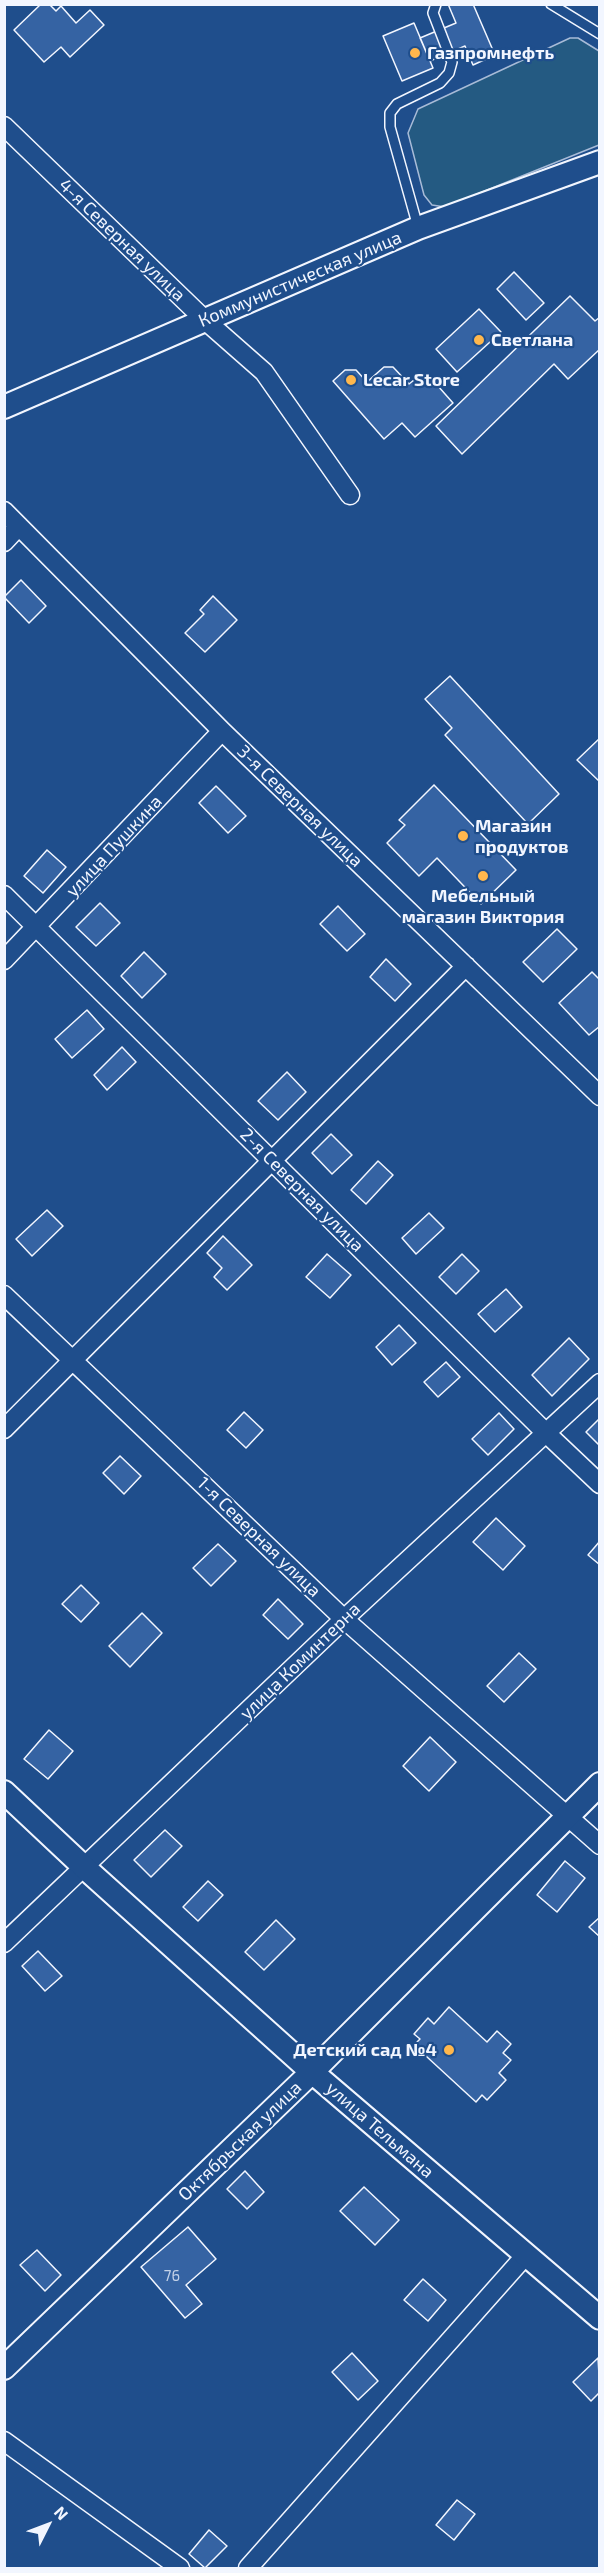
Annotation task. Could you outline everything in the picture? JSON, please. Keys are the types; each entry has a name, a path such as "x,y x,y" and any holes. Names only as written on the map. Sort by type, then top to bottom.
{"street":[{"name":"4-я Северная улица","path":"4,126 206,321 264,372 350,495"},
{"name":"Коммунистическая улица","path":"4,406 418,228 600,162"},
{"name":"3-я Северная улица","path":"4,512 222,731 600,1096"},
{"path":"4,542 19,526"},
{"name":"улица Пушкина","path":"4,960 38,927 222,731"},
{"name":"2-я Северная улица","path":"4,895 544,1432 600,1484"},
{"path":"4,1429 466,966"},
{"name":"1-я Северная улица","path":"4,1295 344,1618 600,1845"},
{"name":"улица Коминтерна","path":"4,1943 344,1618 600,1383"},
{"name":"Октябрьская улица","path":"4,2368 312,2072 600,1784"},
{"name":"улица Тельмана","path":"4,1792 312,2072 600,2318"},
{"path":"248,2568 525,2256"},
{"path":"4,2440 180,2568"}],"lane":[{"path":"418,228 390,127 390,113 397,104 441,83 449,73 453,62 433,13 436,4"},
{"path":"551,4 600,34"}],"shaded area":[{"path":"570,38 578,38 599,51 599,145 445,207 432,205 424,195 408,133 418,109"}],"building":[{"path":"41,4 49,4 56,11 61,6 76,23 90,10 104,25 70,57 61,47 44,62 14,30"},
{"path":"448,4 473,4 495,55 473,65 465,46 430,61 420,38 456,23"},
{"path":"414,23 433,68 402,81 383,36"},
{"path":"514,272 544,303 526,320 497,289"},
{"path":"570,296 595,321 600,317 600,349 568,379 554,364 462,454 436,426"},
{"path":"479,309 501,332 457,372 436,349"},
{"path":"384,367 393,367 409,384 419,376 430,377 453,403 415,437 402,423 384,439 333,381 345,370 356,370 367,382"},
{"path":"21,580 46,606 29,623 4,597"},
{"path":"213,596 237,620 205,652 185,633 204,614 200,610"},
{"path":"450,676 559,794 528,824 445,735 452,728 425,699"},
{"path":"600,738 600,782 577,760"},
{"path":"434,785 516,870 481,904 437,858 419,876 387,843 405,825 399,820"},
{"path":"216,786 246,816 228,833 199,803"},
{"path":"47,850 66,867 43,893 24,876"},
{"path":"100,903 120,923 96,946 76,927"},
{"path":"338,906 365,934 347,951 320,924"},
{"path":"557,929 577,949 543,982 523,962"},
{"path":"144,952 166,974 142,998 121,976"},
{"path":"386,959 411,984 395,1001 370,977"},
{"path":"592,972 600,980 600,1026 589,1035 559,1003"},
{"path":"87,1010 104,1029 72,1058 55,1039"},
{"path":"122,1047 136,1062 107,1090 94,1075"},
{"path":"287,1072 306,1092 278,1120 258,1101"},
{"path":"331,1134 352,1155 332,1174 312,1153"},
{"path":"378,1161 393,1175 366,1204 351,1190"},
{"path":"47,1210 63,1226 32,1256 16,1239"},
{"path":"429,1213 444,1228 416,1254 402,1238"},
{"path":"223,1236 252,1265 227,1290 214,1277 222,1268 207,1253"},
{"path":"327,1254 351,1275 330,1298 306,1277"},
{"path":"462,1254 479,1271 456,1294 439,1277"},
{"path":"506,1289 522,1307 495,1332 478,1314"},
{"path":"399,1325 416,1343 392,1365 376,1347"},
{"path":"569,1338 589,1359 552,1396 532,1375"},
{"path":"446,1362 460,1377 438,1397 424,1382"},
{"path":"244,1412 263,1430 246,1448 227,1430"},
{"path":"499,1413 514,1429 488,1455 472,1439"},
{"path":"600,1418 600,1446 586,1432"},
{"path":"120,1456 141,1476 124,1494 103,1473"},
{"path":"496,1518 525,1546 503,1570 473,1542"},
{"path":"600,1541 600,1565 588,1555"},
{"path":"218,1544 236,1561 211,1586 193,1568"},
{"path":"81,1585 99,1603 81,1622 62,1604"},
{"path":"278,1599 303,1624 288,1639 263,1615"},
{"path":"142,1613 162,1633 130,1667 109,1646"},
{"path":"519,1653 536,1669 504,1702 487,1686"},
{"path":"49,1730 73,1751 48,1779 24,1759"},
{"path":"430,1737 456,1762 429,1791 403,1766"},
{"path":"165,1830 182,1846 151,1877 134,1860"},
{"path":"565,1861 585,1878 557,1912 537,1895"},
{"path":"208,1881 223,1895 198,1921 183,1907"},
{"path":"600,1917 600,1937 589,1927"},
{"path":"276,1920 295,1939 264,1970 245,1952"},
{"path":"38,1951 62,1976 45,1991 22,1966"},
{"path":"449,2007 487,2042 497,2031 511,2044 503,2053 511,2060 499,2073 506,2080 487,2100 482,2095 476,2102 414,2045 420,2039 414,2034 428,2018 434,2024"},
{"path":"245,2171 264,2192 247,2209 227,2189"},
{"path":"364,2187 399,2220 375,2245 340,2211"},
{"path":"188,2227 216,2259 186,2285 202,2304 185,2318 141,2267"},
{"path":"37,2250 61,2275 45,2291 20,2265"},
{"path":"423,2279 446,2300 428,2321 404,2300"},
{"path":"352,2353 378,2381 358,2400 332,2372"},
{"path":"598,2358 600,2392 591,2401 573,2382"},
{"path":"457,2500 475,2514 454,2540 436,2525"},
{"path":"209,2530 227,2546 205,2568 189,2554"}],"place":[{"name":"Газпромнефть","path":"415,53"},
{"name":"Светлана","path":"479,340"},
{"name":"Lecar Store","path":"351,380"},
{"name":"Магазин продуктов","path":"463,836"},
{"name":"Мебельный магазин Виктория","path":"483,876"},
{"name":"Детский сад №4","path":"449,2050"}]}
